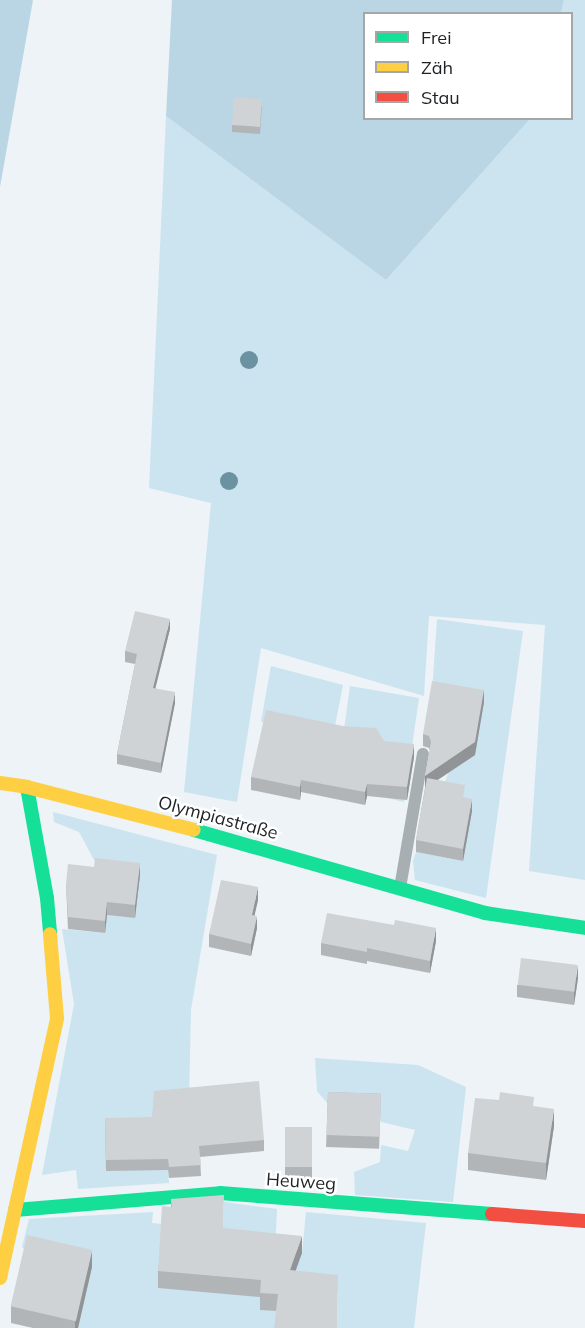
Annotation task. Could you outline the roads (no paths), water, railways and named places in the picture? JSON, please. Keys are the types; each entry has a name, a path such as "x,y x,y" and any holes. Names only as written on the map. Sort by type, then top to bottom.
{"street":[{"name":"Olympiastraße","path":"0,783 27,787 237,841 485,913 585,928"},
{"path":"0,1278 57,1018 47,898 27,787"},
{"name":"Heuweg","path":"15,1210 220,1193 585,1221"}],"lane":[{"path":"400,889 423,754"}]}
